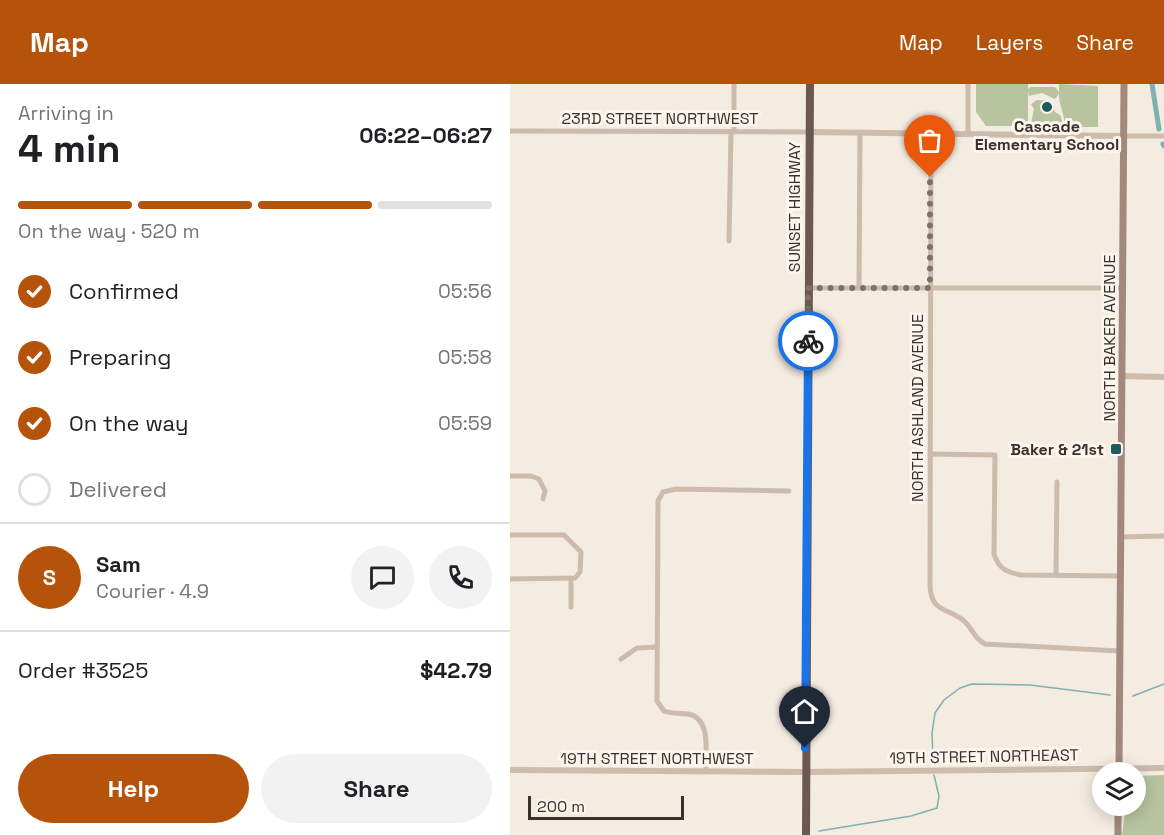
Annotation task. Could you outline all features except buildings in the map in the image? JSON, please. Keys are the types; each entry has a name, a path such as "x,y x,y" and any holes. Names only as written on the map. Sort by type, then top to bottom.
{"highway":[{"name":"SUNSET HIGHWAY","path":"806,835 810,84"}],"main road":[{"name":"NORTH BAKER AVENUE","path":"1119,762 1124,84"},
{"path":"1118,816 1118,835"}],"street":[{"path":"729,241 734,84"},
{"path":"968,84 968,133"},
{"name":"23RD STREET NORTHWEST","path":"510,131 809,132"},
{"path":"809,132 1164,136"},
{"path":"859,288 860,133"},
{"name":"NORTH ASHLAND AVENUE","path":"931,133 930,593 936,606 963,620 979,641 993,645 1119,651"},
{"path":"808,288 1122,288"},
{"path":"1122,376 1164,376"},
{"path":"930,454 995,455 994,554 998,565 1006,572 1121,576"},
{"path":"510,476 531,476 539,479 545,491 543,500"},
{"path":"1056,575 1057,482"},
{"path":"706,770 705,734 702,722 693,715 664,711 658,705 657,512 661,494 671,489 789,491"},
{"path":"510,535 564,535 581,552 580,572 575,578 510,579"},
{"path":"1121,537 1164,536"},
{"path":"571,578 571,607"},
{"path":"621,659 638,648 657,647"},
{"name":"19TH STREET NORTHEAST","path":"1146,769 1164,768"},
{"name":"19TH STREET NORTHEAST","path":"805,772 1092,770"},
{"name":"19TH STREET NORTHWEST","path":"510,771 805,772"}],"green space":[{"path":"976,84 1028,84 1028,89 1055,87 1059,92 1059,84 1098,86 1098,127 1065,127 1059,94 1055,99 1042,93 1029,96 1028,92 1028,126 986,126 976,112"},
{"path":"1037,100 1051,101 1055,112 1061,116 1062,122 1055,126 1031,123 1034,109 1031,104"},
{"path":"1164,775 1164,835 1122,835 1125,816 1146,816 1146,776"}],"waterway":[{"path":"1152,84 1159,129"},
{"path":"933,761 932,733 935,713 944,700 960,688 972,684 1030,685 1110,695"},
{"path":"1133,696 1164,684"},
{"path":"819,831 911,816 937,808 939,796 934,775"}],"way so far":[{"path":"808,341 808,288 930,288 930,177"}],"place":[{"name":"Cascade Elementary School","path":"1047,107"},
{"name":"Baker & 21st","path":"1116,449"}],"route":[{"path":"805,748 808,341"}]}
